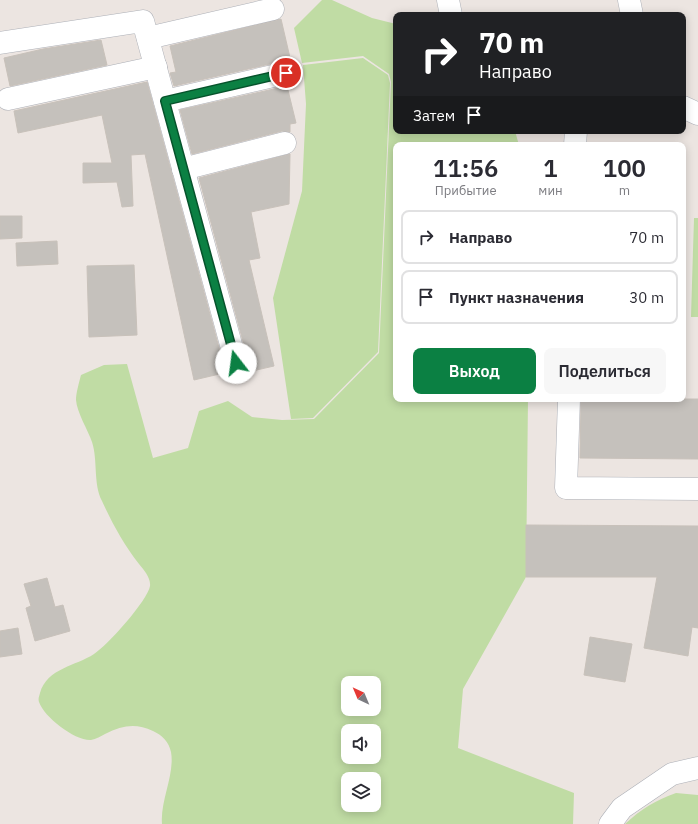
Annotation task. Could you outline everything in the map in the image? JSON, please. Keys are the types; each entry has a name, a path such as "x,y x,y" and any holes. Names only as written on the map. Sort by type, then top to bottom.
{"street":[{"path":"448,0 450,12"},
{"path":"629,0 631,12"},
{"path":"148,38 273,9"},
{"path":"0,43 143,21 236,363"},
{"path":"8,99 156,67"},
{"path":"165,101 286,73"},
{"path":"686,108 698,114"},
{"path":"183,169 285,143"},
{"path":"569,402 566,488 698,489"},
{"path":"610,824 622,808 672,774 698,768"}],"green space":[{"path":"322,0 332,0 372,18 393,23 393,134 516,134 518,142 393,142 393,402 528,402 526,577 463,689 458,748 574,793 573,824 162,824 163,806 172,760 170,748 162,737 147,728 129,726 112,731 93,740 84,739 77,737 53,721 39,702 40,693 49,678 55,673 94,654 108,642 135,612 148,593 150,586 147,574 128,549 119,534 99,494 96,480 94,449 78,410 76,400 81,375 104,365 127,364 153,458 188,448 199,411 228,401 252,417 282,420 314,419 379,353 391,82 389,74 363,56 302,63 294,28"},
{"path":"363,58 388,75 390,83 378,352 313,418 291,419 273,298 302,191 306,104 303,65"},
{"path":"694,218 698,218 698,317 691,317"},
{"path":"676,793 698,795 698,824 625,824 649,806"}],"building":[{"path":"281,19 291,62 283,61 174,86 170,73 176,72 170,46"},
{"path":"101,40 107,65 10,86 4,58 43,49"},
{"path":"147,82 224,366 228,372 194,380 145,154 131,155 133,206 122,207 117,182 83,183 83,163 112,163 102,115 18,133 14,111"},
{"path":"287,86 296,123 290,124 290,132 282,131 192,154 180,110"},
{"path":"290,154 289,204 251,212 260,258 249,260 274,366 248,372 248,360 199,178"},
{"path":"0,216 22,216 22,238 0,239"},
{"path":"57,241 58,264 17,266 16,243"},
{"path":"134,265 137,335 89,337 87,266"},
{"path":"686,399 698,399 698,459 580,458 581,402 686,402"},
{"path":"526,525 698,526 698,628 692,627 688,656 644,648 657,577 526,577"},
{"path":"47,578 55,607 63,605 70,631 35,641 26,608 31,606 24,584"},
{"path":"18,628 22,654 0,657 0,631"},
{"path":"590,637 632,644 625,682 584,675"}],"route":[{"path":"236,363 165,101 286,73"}]}
